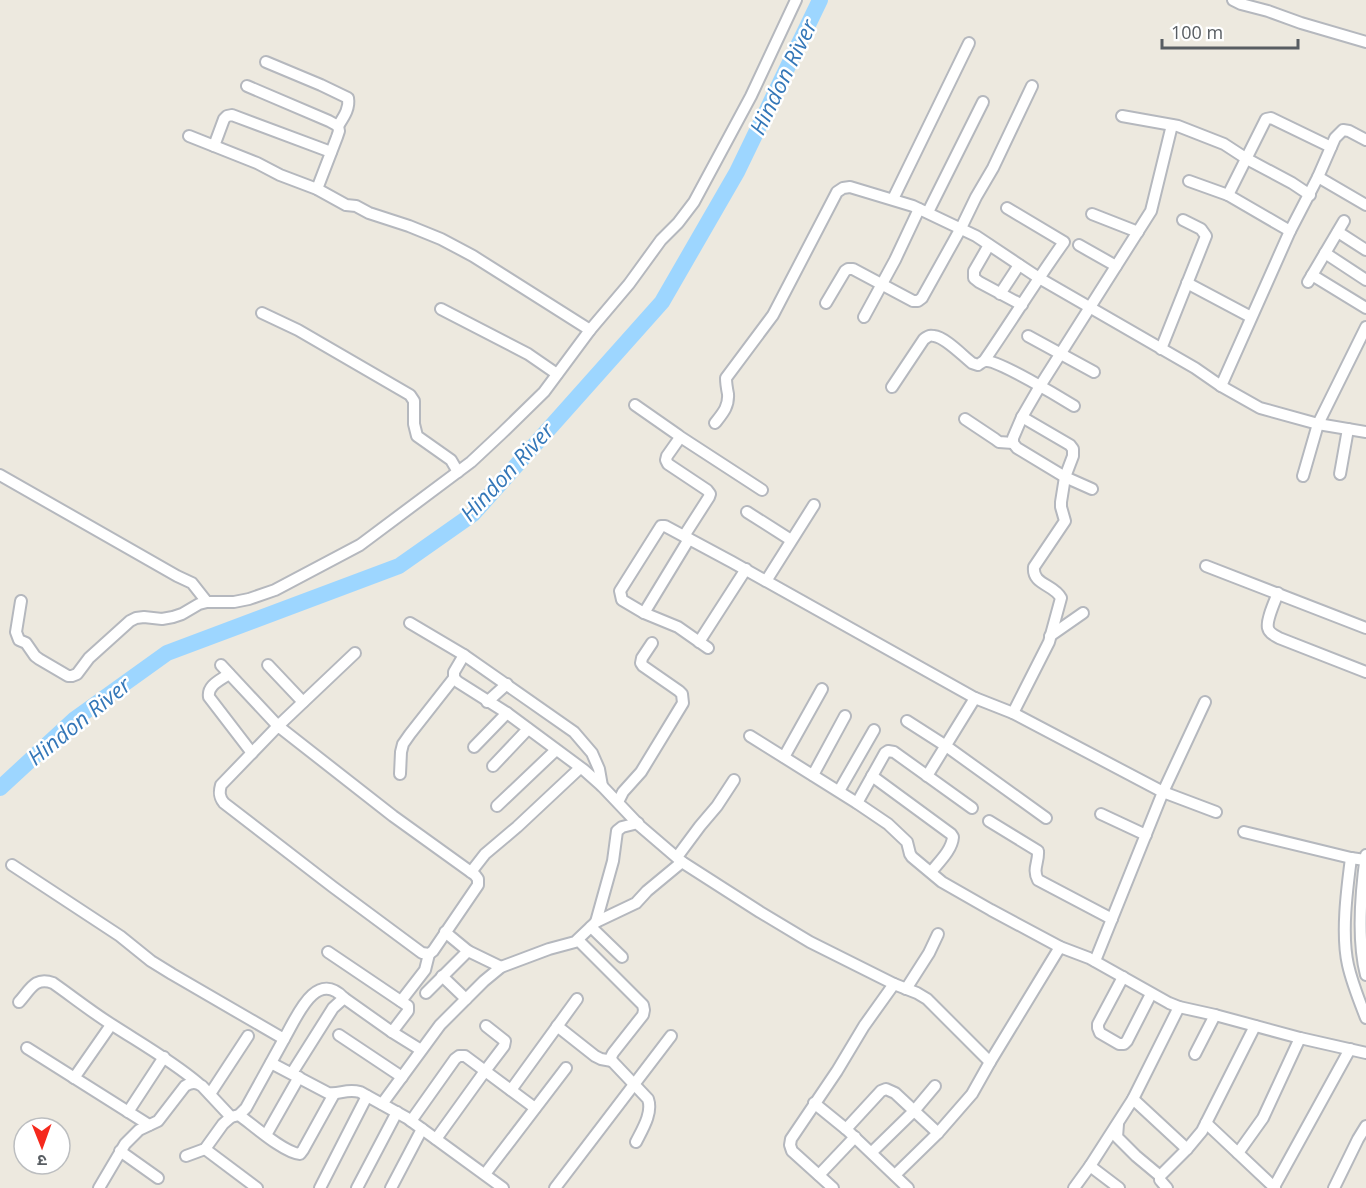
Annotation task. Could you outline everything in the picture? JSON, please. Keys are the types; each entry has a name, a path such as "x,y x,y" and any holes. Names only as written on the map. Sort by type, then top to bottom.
{"street":[{"path":"21,601 16,632 19,640 26,643 35,657 68,676 72,676 77,674 89,658 130,621 144,617 162,619 173,617 199,604 234,602 275,590 360,544 459,472 532,405 590,330 629,285 661,240 694,202 747,104 796,0"},
{"path":"1233,0 1366,42"},
{"path":"893,199 969,43"},
{"path":"266,62 348,98 345,114 338,126 339,131 317,189"},
{"path":"247,86 329,120 338,126"},
{"path":"826,303 848,268 914,301 922,298 961,228 975,196 993,168 1032,86"},
{"path":"864,317 982,102"},
{"path":"214,146 224,119 232,115 331,152"},
{"path":"1122,116 1172,125 1224,144 1310,195"},
{"path":"1228,195 1265,120 1269,118 1332,147"},
{"path":"1092,489 1065,477 1017,448 1013,443 1013,438 1040,386 1151,211 1172,125"},
{"path":"1221,386 1290,231 1310,195 1335,138 1343,130 1349,130 1366,140"},
{"path":"189,135 257,163 288,179 317,189 346,205 356,206 369,213 441,239 473,256 590,330"},
{"path":"1318,177 1366,205"},
{"path":"1189,181 1228,195 1290,231"},
{"path":"715,423 727,405 726,378 773,315 837,192 850,187 893,199 961,228 1039,278 1260,408 1318,424 1366,432"},
{"path":"892,387 928,336 941,338 972,363 978,365 984,361 1064,242 1007,208"},
{"path":"1092,214 1138,232"},
{"path":"1161,349 1206,236 1201,229 1183,220"},
{"path":"1344,221 1310,279 1366,308"},
{"path":"1338,232 1366,250"},
{"path":"989,245 974,271 974,278 1022,305"},
{"path":"1079,245 1116,266"},
{"path":"1325,253 1366,280"},
{"path":"1000,294 1019,265"},
{"path":"1187,283 1251,317"},
{"path":"441,309 520,350 557,374"},
{"path":"262,313 298,330 410,396 414,401 414,424 417,436 451,460 459,472"},
{"path":"1303,477 1318,424 1366,327"},
{"path":"1028,336 1094,372"},
{"path":"984,361 997,363 1074,406"},
{"path":"635,405 762,490"},
{"path":"1013,713 1050,636 1061,598 1058,592 1037,580 1034,574 1035,567 1065,521 1061,507 1065,477 1073,456 1073,449 1070,445 1022,417"},
{"path":"965,419 995,440 1013,443"},
{"path":"1340,474 1348,429"},
{"path":"644,613 710,494 668,464 667,456 679,436"},
{"path":"0,475 192,583 207,602"},
{"path":"766,581 814,505"},
{"path":"747,512 791,540"},
{"path":"746,569 704,645 669,622 644,613 622,600 620,591 661,526 665,526 746,569 975,698 1013,713 1163,792 1216,812"},
{"path":"1206,566 1366,628"},
{"path":"1278,594 1268,622 1268,628 1272,634 1366,672"},
{"path":"1050,636 1083,613"},
{"path":"410,623 464,655 574,732 592,753 599,769 602,786"},
{"path":"618,802 623,792 641,772 684,703 679,691 641,663 652,644"},
{"path":"355,654 278,726 221,785 220,798 333,887 422,953 429,954"},
{"path":"400,774 403,744 454,678 454,672 464,655"},
{"path":"268,664 303,702"},
{"path":"221,665 278,726 478,879 478,885 429,954 425,970 401,1001"},
{"path":"230,674 210,687 209,697 252,753"},
{"path":"454,678 580,768 679,859 810,942 927,999 990,1062"},
{"path":"488,702 507,684"},
{"path":"784,757 822,689"},
{"path":"927,776 975,698"},
{"path":"1095,961 1163,792 1205,702"},
{"path":"474,747 507,714"},
{"path":"813,775 845,716"},
{"path":"908,721 1046,818"},
{"path":"493,766 528,729"},
{"path":"839,791 874,730"},
{"path":"750,736 839,791 897,832 908,842 910,854 942,882 1060,947 1095,961 1179,1007 1366,1053"},
{"path":"497,806 556,750"},
{"path":"857,803 888,751 894,752 972,808"},
{"path":"471,872 485,854 580,768"},
{"path":"872,776 953,837 942,860 931,872"},
{"path":"382,1104 440,1025 501,967 578,940 594,924 636,903 679,859 734,780"},
{"path":"1101,814 1146,835"},
{"path":"989,821 1038,851 1035,874 1038,880 1112,919"},
{"path":"594,924 613,861 617,831 622,827 638,823"},
{"path":"1244,832 1365,860"},
{"path":"1366,855 1363,879 1362,945 1366,975"},
{"path":"1351,858 1345,946 1352,981 1366,1018"},
{"path":"12,865 120,936 172,974 284,1039"},
{"path":"594,924 622,957"},
{"path":"445,932 468,951 501,967"},
{"path":"906,989 938,934"},
{"path":"578,940 643,1005 643,1015 613,1053 612,1061"},
{"path":"814,1103 872,1152 901,1183 938,1133 972,1094 1060,947"},
{"path":"426,993 468,951"},
{"path":"328,952 408,1006 408,1011 392,1032"},
{"path":"442,976 466,999"},
{"path":"1123,976 1098,1024 1100,1032 1119,1044 1127,1041 1152,994"},
{"path":"19,1002 37,982 45,980 53,983 111,1024 164,1057 202,1086 235,1116 294,1153 300,1154 303,1150 334,1094"},
{"path":"833,1188 792,1151 791,1139 894,984"},
{"path":"186,1156 205,1149 223,1124 250,1101 307,999 315,992 330,989 339,993 421,1050"},
{"path":"266,1135 295,1075 333,1008 344,998"},
{"path":"511,1090 577,999"},
{"path":"1074,1188 1133,1099 1179,1007"},
{"path":"1195,1054 1215,1015"},
{"path":"74,1077 111,1024"},
{"path":"436,1139 504,1046 505,1041 486,1026"},
{"path":"557,1026 596,1056 612,1061 648,1100 650,1111 636,1142"},
{"path":"1160,1176 1187,1149 1206,1123 1255,1026"},
{"path":"339,1035 402,1077"},
{"path":"210,1094 248,1036"},
{"path":"555,1188 671,1036"},
{"path":"1238,1153 1263,1118 1300,1038"},
{"path":"27,1048 149,1125"},
{"path":"1206,1123 1275,1188 1350,1049"},
{"path":"411,1121 459,1056 465,1056 535,1108"},
{"path":"128,1112 164,1057"},
{"path":"271,1063 328,1093 352,1090 397,1112 503,1188"},
{"path":"485,1174 566,1068"},
{"path":"113,1188 101,1185 131,1137 158,1120 185,1086 198,1083"},
{"path":"872,1152 914,1111 935,1086"},
{"path":"846,1129 880,1091 886,1089 895,1093 938,1133"},
{"path":"320,1188 367,1096"},
{"path":"1133,1099 1187,1149"},
{"path":"357,1188 397,1112"},
{"path":"1118,1123 1117,1137 1160,1176 1160,1180 1167,1188"},
{"path":"1334,1188 1366,1126"},
{"path":"391,1188 422,1128"},
{"path":"819,1175 855,1137"},
{"path":"205,1149 257,1188"},
{"path":"120,1152 158,1178"},
{"path":"1090,1166 1119,1188"}],"waterway":[{"name":"Hindon River","path":"0,788 75,719 167,653 399,566 473,514 662,302 737,172 820,0"}]}
